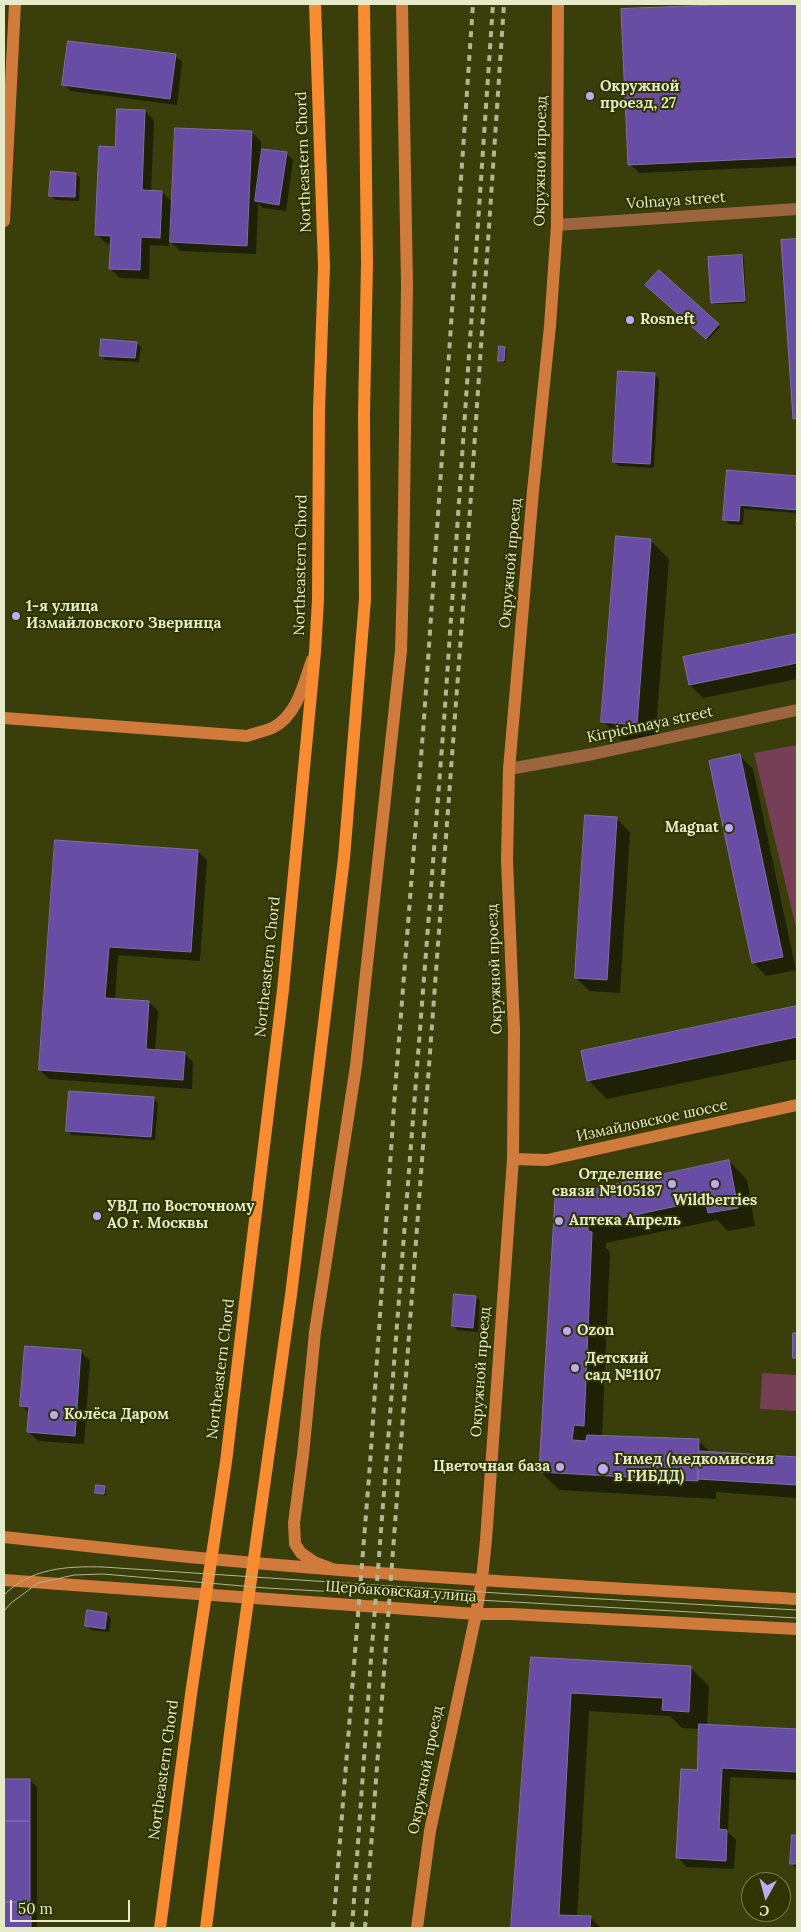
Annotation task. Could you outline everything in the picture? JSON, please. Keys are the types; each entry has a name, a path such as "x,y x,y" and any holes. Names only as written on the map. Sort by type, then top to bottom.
{"main road":[{"path":"4,221 15,4"},
{"name":"Northeastern Chord","path":"160,1928 192,1687 226,1462 283,990 315,652 318,600 319,410 324,267 315,4"},
{"path":"206,1928 235,1693 292,1286 344,858 364,598 364,413 367,263 364,4"},
{"path":"330,1568 314,1562 301,1554 296,1544 294,1523 303,1455 315,1332 356,1066 401,651 407,295 402,4"},
{"name":"Окружной проезд","path":"417,1928 430,1831 482,1579 513,1160 514,1030 507,860 510,769 533,491 550,326 557,225 558,4"},
{"path":"4,718 247,736 274,727 290,714 300,694 315,652"},
{"name":"Измайловское шоссе","path":"513,1160 547,1160 797,1105"},
{"name":"Щербаковская улица","path":"4,1537 180,1556 330,1568 797,1599"},
{"name":"Щербаковская улица","path":"4,1580 476,1614 511,1614 797,1629"}],"street":[{"name":"Volnaya street","path":"557,225 797,209"},
{"name":"Kirpichnaya street","path":"510,769 593,754 797,710"}],"shaded area":[{"path":"797,745 797,932 754,753"},
{"path":"762,1373 797,1375 797,1411 760,1409"}],"building":[{"path":"740,4 797,4 797,157 628,165 621,9"},
{"path":"68,41 176,54 170,99 62,85"},
{"path":"117,109 145,110 142,190 162,191 160,238 141,237 140,270 109,269 111,236 95,235 99,146 115,147"},
{"path":"175,128 252,131 247,246 170,242"},
{"path":"262,149 287,152 279,205 255,201"},
{"path":"51,171 76,173 75,197 49,196"},
{"path":"797,239 797,419 793,419 781,240"},
{"path":"742,255 745,301 711,303 708,257"},
{"path":"659,270 719,324 706,339 645,285"},
{"path":"101,339 137,342 135,358 100,356"},
{"path":"499,346 505,347 504,361 498,361"},
{"path":"618,371 655,373 650,464 613,462"},
{"path":"727,470 797,476 797,510 740,505 739,521 723,520"},
{"path":"616,536 651,539 637,725 601,722"},
{"path":"797,634 797,663 689,685 683,657"},
{"path":"740,754 783,957 752,963 709,761"},
{"path":"585,815 617,817 607,980 575,978"},
{"path":"55,840 198,850 191,952 109,947 105,998 149,1001 146,1049 185,1052 183,1080 39,1070"},
{"path":"797,1006 797,1037 587,1081 581,1051"},
{"path":"69,1091 154,1097 151,1137 66,1131"},
{"path":"729,1160 738,1208 708,1213 705,1200 588,1225 588,1231 592,1232 584,1426 574,1425 572,1440 586,1441 587,1435 699,1439 698,1481 539,1472 555,1198"},
{"path":"454,1294 476,1296 473,1328 452,1326"},
{"path":"793,1333 797,1333 797,1358 793,1358"},
{"path":"25,1346 81,1350 75,1436 27,1432 29,1407 20,1406"},
{"path":"699,1451 797,1457 797,1485 698,1479"},
{"path":"96,1485 105,1486 104,1494 95,1493"},
{"path":"87,1610 107,1613 105,1629 85,1626"},
{"path":"531,1657 691,1666 689,1712 662,1710 663,1698 571,1693 559,1915 591,1916 590,1928 511,1928"},
{"path":"699,1724 797,1729 797,1772 722,1768 719,1829 727,1830 726,1861 676,1858 681,1769 697,1770"},
{"path":"4,1779 30,1779 30,1821 4,1821"},
{"path":"4,1821 30,1821 30,1902 4,1902"},
{"path":"792,1835 797,1835 797,1864 790,1864"},
{"path":"4,1902 31,1903 31,1928 4,1928"}],"tram line":[{"path":"4,1595 25,1579 50,1570 76,1567 103,1567 512,1594 797,1610"},
{"path":"4,1611 11,1603 38,1583 74,1575 103,1574 266,1588 797,1618"}],"railway":[{"path":"333,1928 370,1464 473,4"},
{"path":"352,1928 444,721 493,4"},
{"path":"365,1928 467,554 504,4"}],"place":[{"name":"Окружной проезд, 27","path":"590,96"},
{"name":"Rosneft","path":"630,320"},
{"name":"1-я улица Измайловского Зверинца","path":"16,616"},
{"name":"Magnat","path":"729,828"},
{"name":"Отделение связи №105187","path":"672,1184"},
{"name":"Wildberries","path":"715,1184"},
{"name":"УВД по Восточному АО г. Москвы","path":"97,1216"},
{"name":"Аптека Апрель","path":"559,1221"},
{"name":"Ozon","path":"567,1331"},
{"name":"Детский сад №1107","path":"575,1368"},
{"name":"Колёса Даром","path":"54,1415"},
{"name":"Цветочная база","path":"560,1467"},
{"name":"Гимед (медкомиссия в ГИБДД)","path":"603,1469"}]}
